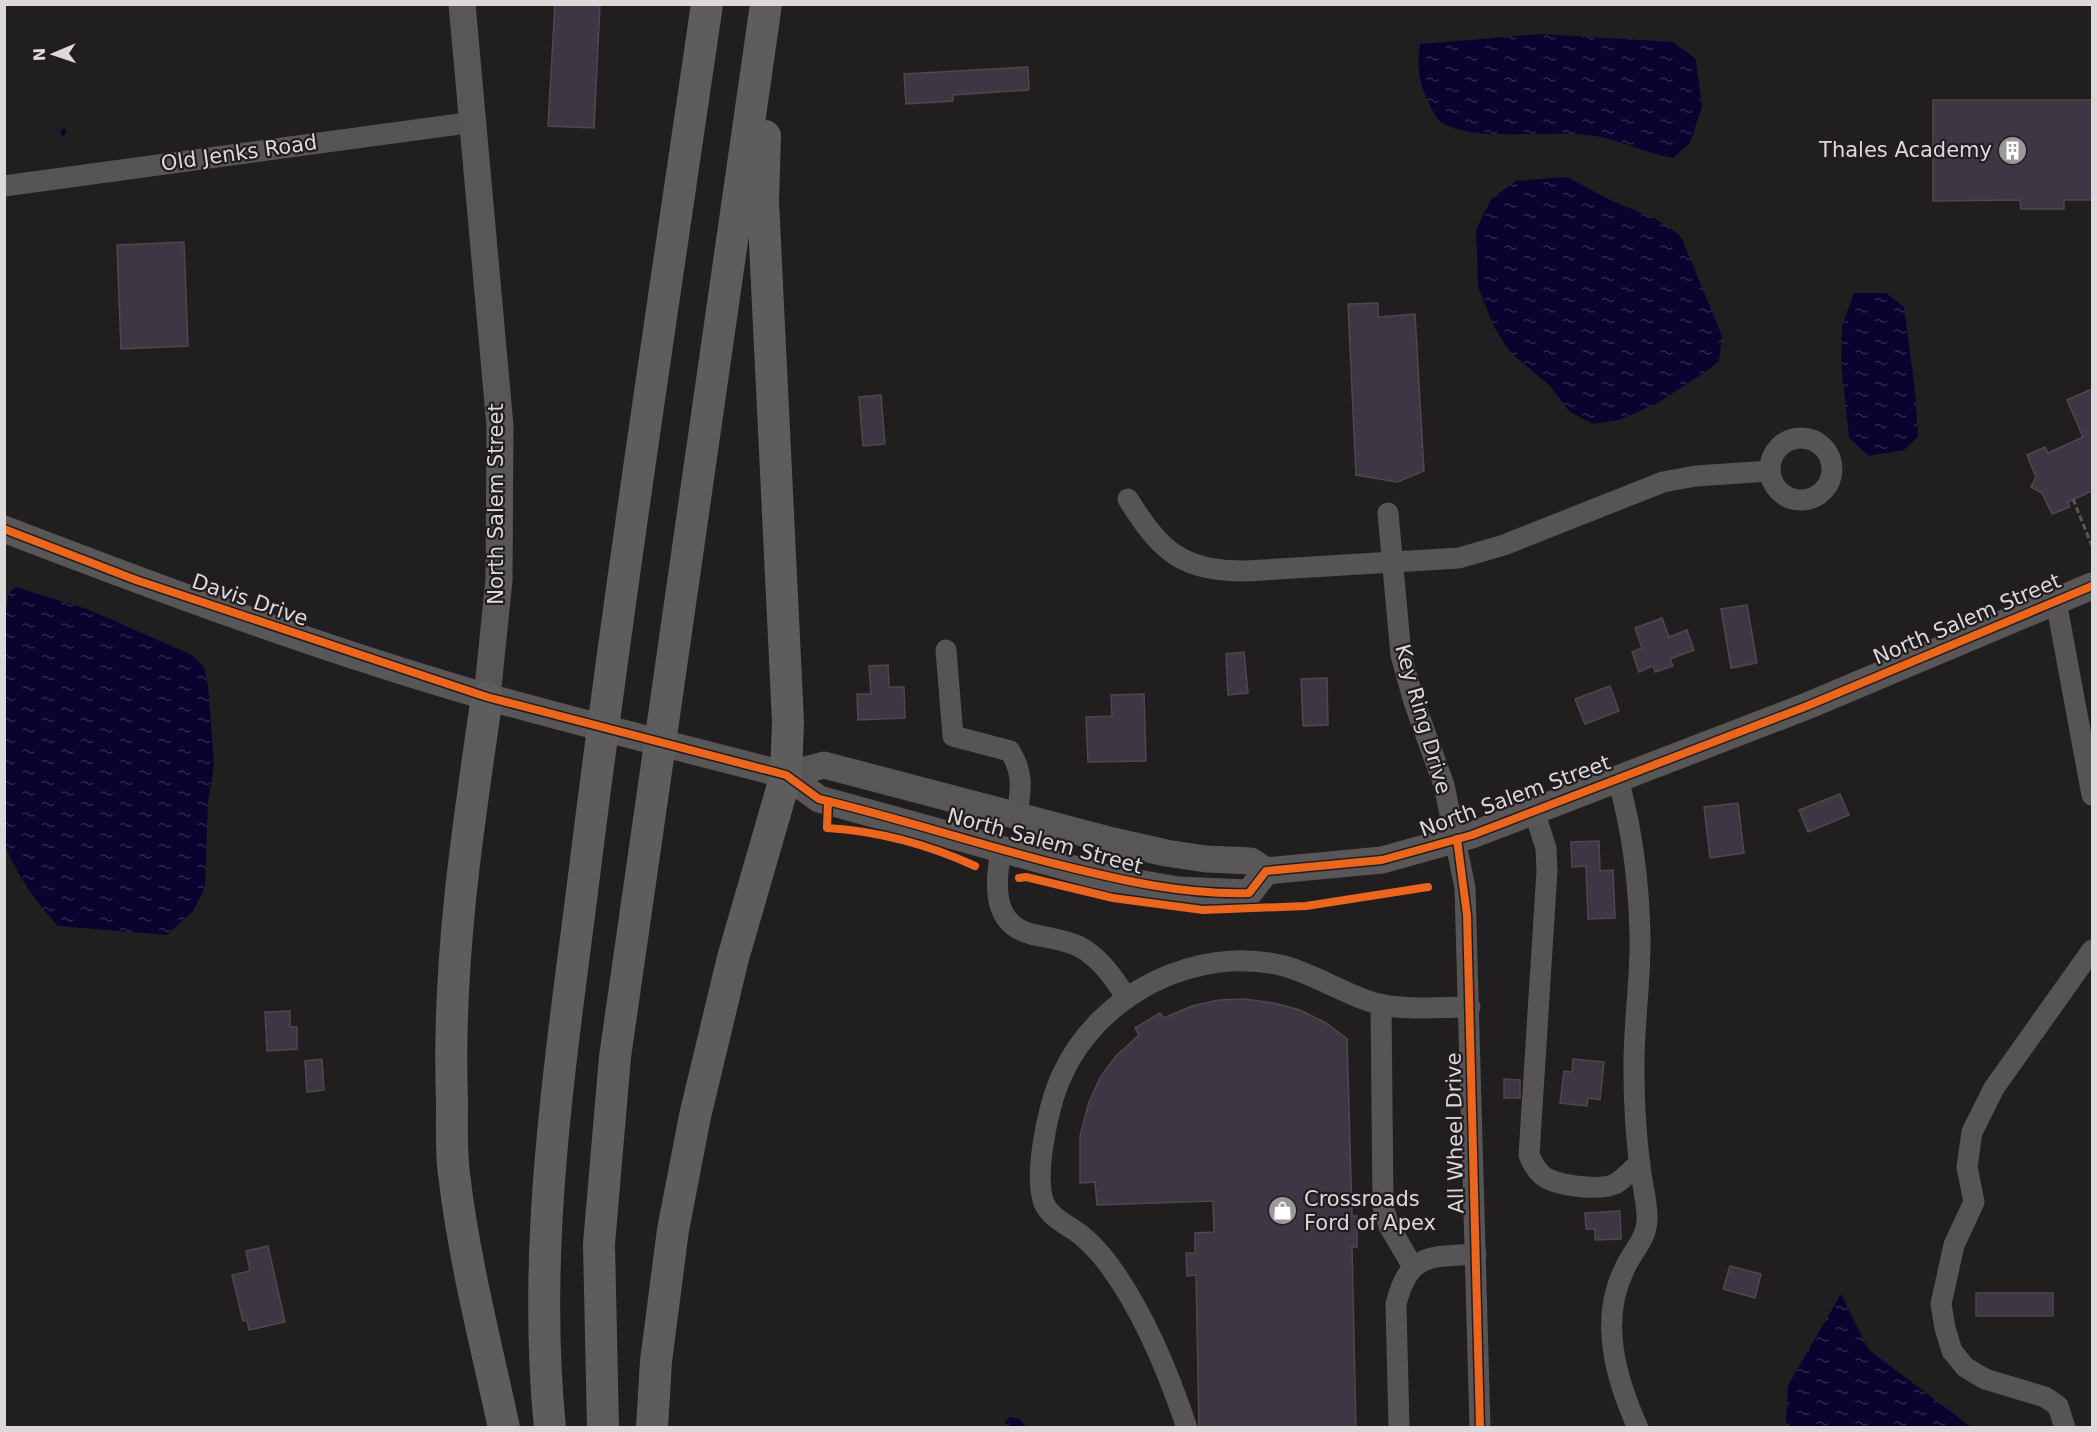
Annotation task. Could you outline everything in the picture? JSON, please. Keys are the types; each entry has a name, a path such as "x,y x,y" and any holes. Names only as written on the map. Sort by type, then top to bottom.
{"highway":[{"path":"550,1428 544,1260 556,1098 612,648 707,4"},
{"path":"603,1428 599,1244 615,1057 765,10"},
{"path":"652,1428 658,1349 671,1240 695,1116 733,958 786,775 788,711 763,201 765,10"},
{"path":"487,697 461,871 452,974 450,1065 454,1173 470,1271 504,1428"}],"main road":[{"name":"North Salem Street","path":"462,4 500,426 499,580 487,697 786,775 819,799 1103,877 1178,890 1249,893 1266,871"},
{"name":"Davis Drive","path":"4,529 136,580 487,697"},
{"name":"North Salem Street","path":"786,775 824,765 1166,853 1251,861 1266,871 1382,860 1456,839 1618,779 1807,706 2092,586"},
{"path":"1001,849 1012,837 1020,836 1104,857 1166,853"}],"street":[{"name":"Old Jenks Road","path":"4,186 474,122"},
{"path":"1128,499 1155,539 1189,564 1215,571 1393,562 1474,554 1675,479 1770,471"},
{"name":"Key Ring Drive","path":"1388,513 1401,656 1420,720 1444,785 1456,839"},
{"path":"2056,601 2092,795"},
{"path":"946,650 952,736 1010,751 1019,766 1021,786 1017,815"},
{"path":"1618,779 1629,818 1640,924 1634,1070 1640,1163 1647,1221 1644,1237 1624,1270 1615,1295 1611,1328 1614,1360 1638,1428"},
{"path":"1533,811 1546,848 1547,871 1529,1155 1533,1166 1543,1176 1580,1186 1603,1187 1616,1184 1640,1163"},
{"name":"All Wheel Drive","path":"1456,839 1465,888 1470,1007 1480,1428"},
{"path":"1001,849 996,896 1005,917 1022,931 1063,940 1092,956 1117,982 1126,997"},
{"path":"2065,1428 2058,1406 2045,1397 1985,1379 1965,1367 1953,1351 1941,1304 1954,1245 1974,1202 1967,1167 1972,1132 1994,1089 2092,950"},
{"path":"1187,1428 1163,1360 1110,1267 1080,1235 1051,1213 1042,1196 1043,1146 1056,1088 1067,1065 1091,1029 1126,997 1155,981 1202,966 1256,962 1310,974 1381,1004 1406,1007 1470,1007"},
{"path":"1381,1004 1383,1206 1399,1247 1413,1267"},
{"path":"1399,1428 1396,1304 1401,1285 1413,1267 1431,1258 1476,1254"}],"path":[{"path":"2073,499 2092,545"}],"water":[{"path":"1540,34 1673,42 1696,59 1702,107 1690,143 1673,158 1589,135 1470,132 1453,128 1438,119 1420,80 1420,44"},
{"path":"1567,177 1612,201 1656,219 1681,236 1722,336 1719,361 1707,371 1656,404 1619,420 1593,424 1570,412 1550,386 1510,352 1494,327 1478,287 1476,229 1492,198 1516,181"},
{"path":"1854,293 1886,293 1904,307 1915,390 1918,437 1904,450 1869,456 1849,438 1841,361 1842,326"},
{"path":"16,587 87,609 192,655 204,667 208,685 214,765 208,803 205,888 193,911 167,935 58,926 27,887 4,844 5,620 8,594"},
{"path":"1841,1294 1868,1349 1971,1427 1786,1427 1788,1385"},
{"path":"1010,1417 1019,1419 1027,1427 1005,1427 1005,1422"}],"building":[{"path":"555,4 600,4 594,128 548,126"},
{"path":"1028,67 1029,90 953,95 953,101 906,104 904,74"},
{"name":"Thales Academy","path":"1933,100 2092,100 2092,200 2064,200 2064,209 2021,209 2020,200 1933,201"},
{"path":"184,242 188,346 121,349 117,245"},
{"path":"1378,303 1378,317 1415,314 1424,471 1397,482 1356,475 1348,304"},
{"path":"2092,389 2092,491 2068,502 2070,507 2052,514 2042,493 2031,487 2036,477 2027,455 2045,447 2048,453 2083,437 2067,400"},
{"path":"881,395 885,444 863,446 859,397"},
{"path":"1747,605 1757,663 1731,668 1721,609"},
{"path":"1662,618 1669,637 1687,630 1694,650 1670,659 1673,666 1655,672 1653,666 1639,672 1632,652 1642,648 1635,628"},
{"path":"1244,652 1248,693 1228,695 1226,654"},
{"path":"888,665 889,687 904,687 905,718 858,720 857,694 871,694 869,666"},
{"path":"1327,678 1328,725 1303,726 1301,679"},
{"path":"1610,686 1619,711 1585,724 1575,699"},
{"path":"1144,694 1146,761 1088,762 1086,717 1112,716 1111,695"},
{"path":"1840,794 1849,815 1808,832 1799,810"},
{"path":"1738,803 1744,853 1710,858 1704,807"},
{"path":"1599,841 1600,871 1613,870 1615,918 1588,919 1586,866 1572,867 1571,842"},
{"name":"Crossroads Ford of Apex","path":"1245,999 1300,1010 1326,1023 1347,1039 1352,1216 1357,1216 1357,1247 1352,1247 1356,1428 1199,1428 1196,1275 1187,1276 1186,1253 1195,1253 1195,1233 1214,1232 1213,1201 1097,1205 1095,1182 1080,1183 1080,1136 1089,1102 1101,1076 1117,1055 1139,1035 1135,1028 1160,1013 1164,1018 1192,1006 1219,1000"},
{"path":"290,1011 290,1027 297,1027 297,1049 267,1051 265,1012"},
{"path":"322,1059 324,1090 307,1092 305,1061"},
{"path":"1573,1059 1604,1062 1600,1100 1588,1098 1587,1106 1560,1103 1564,1071 1572,1072"},
{"path":"1504,1079 1520,1080 1520,1098 1504,1098"},
{"path":"1620,1211 1621,1239 1595,1240 1595,1229 1586,1229 1585,1213"},
{"path":"268,1246 285,1322 249,1330 247,1320 243,1321 232,1275 250,1271 246,1251"},
{"path":"1730,1266 1761,1274 1755,1298 1723,1289"},
{"path":"1976,1293 2053,1293 2053,1316 1976,1316"}],"cycle path":[{"path":"4,529 136,580 487,697 786,775 819,799 1104,876 1176,889 1224,893 1249,893 1266,871 1382,860 1472,835 1807,706 2092,586"},
{"path":"828,801 827,828 865,832 903,840 975,866"},
{"path":"1457,839 1467,915 1480,1428"},
{"path":"1019,878 1026,877 1113,898 1203,910 1306,906 1428,887"}],"place":[{"name":"Thales Academy","path":"2013,150"},
{"name":"Crossroads Ford of Apex","path":"1283,1211"}]}
